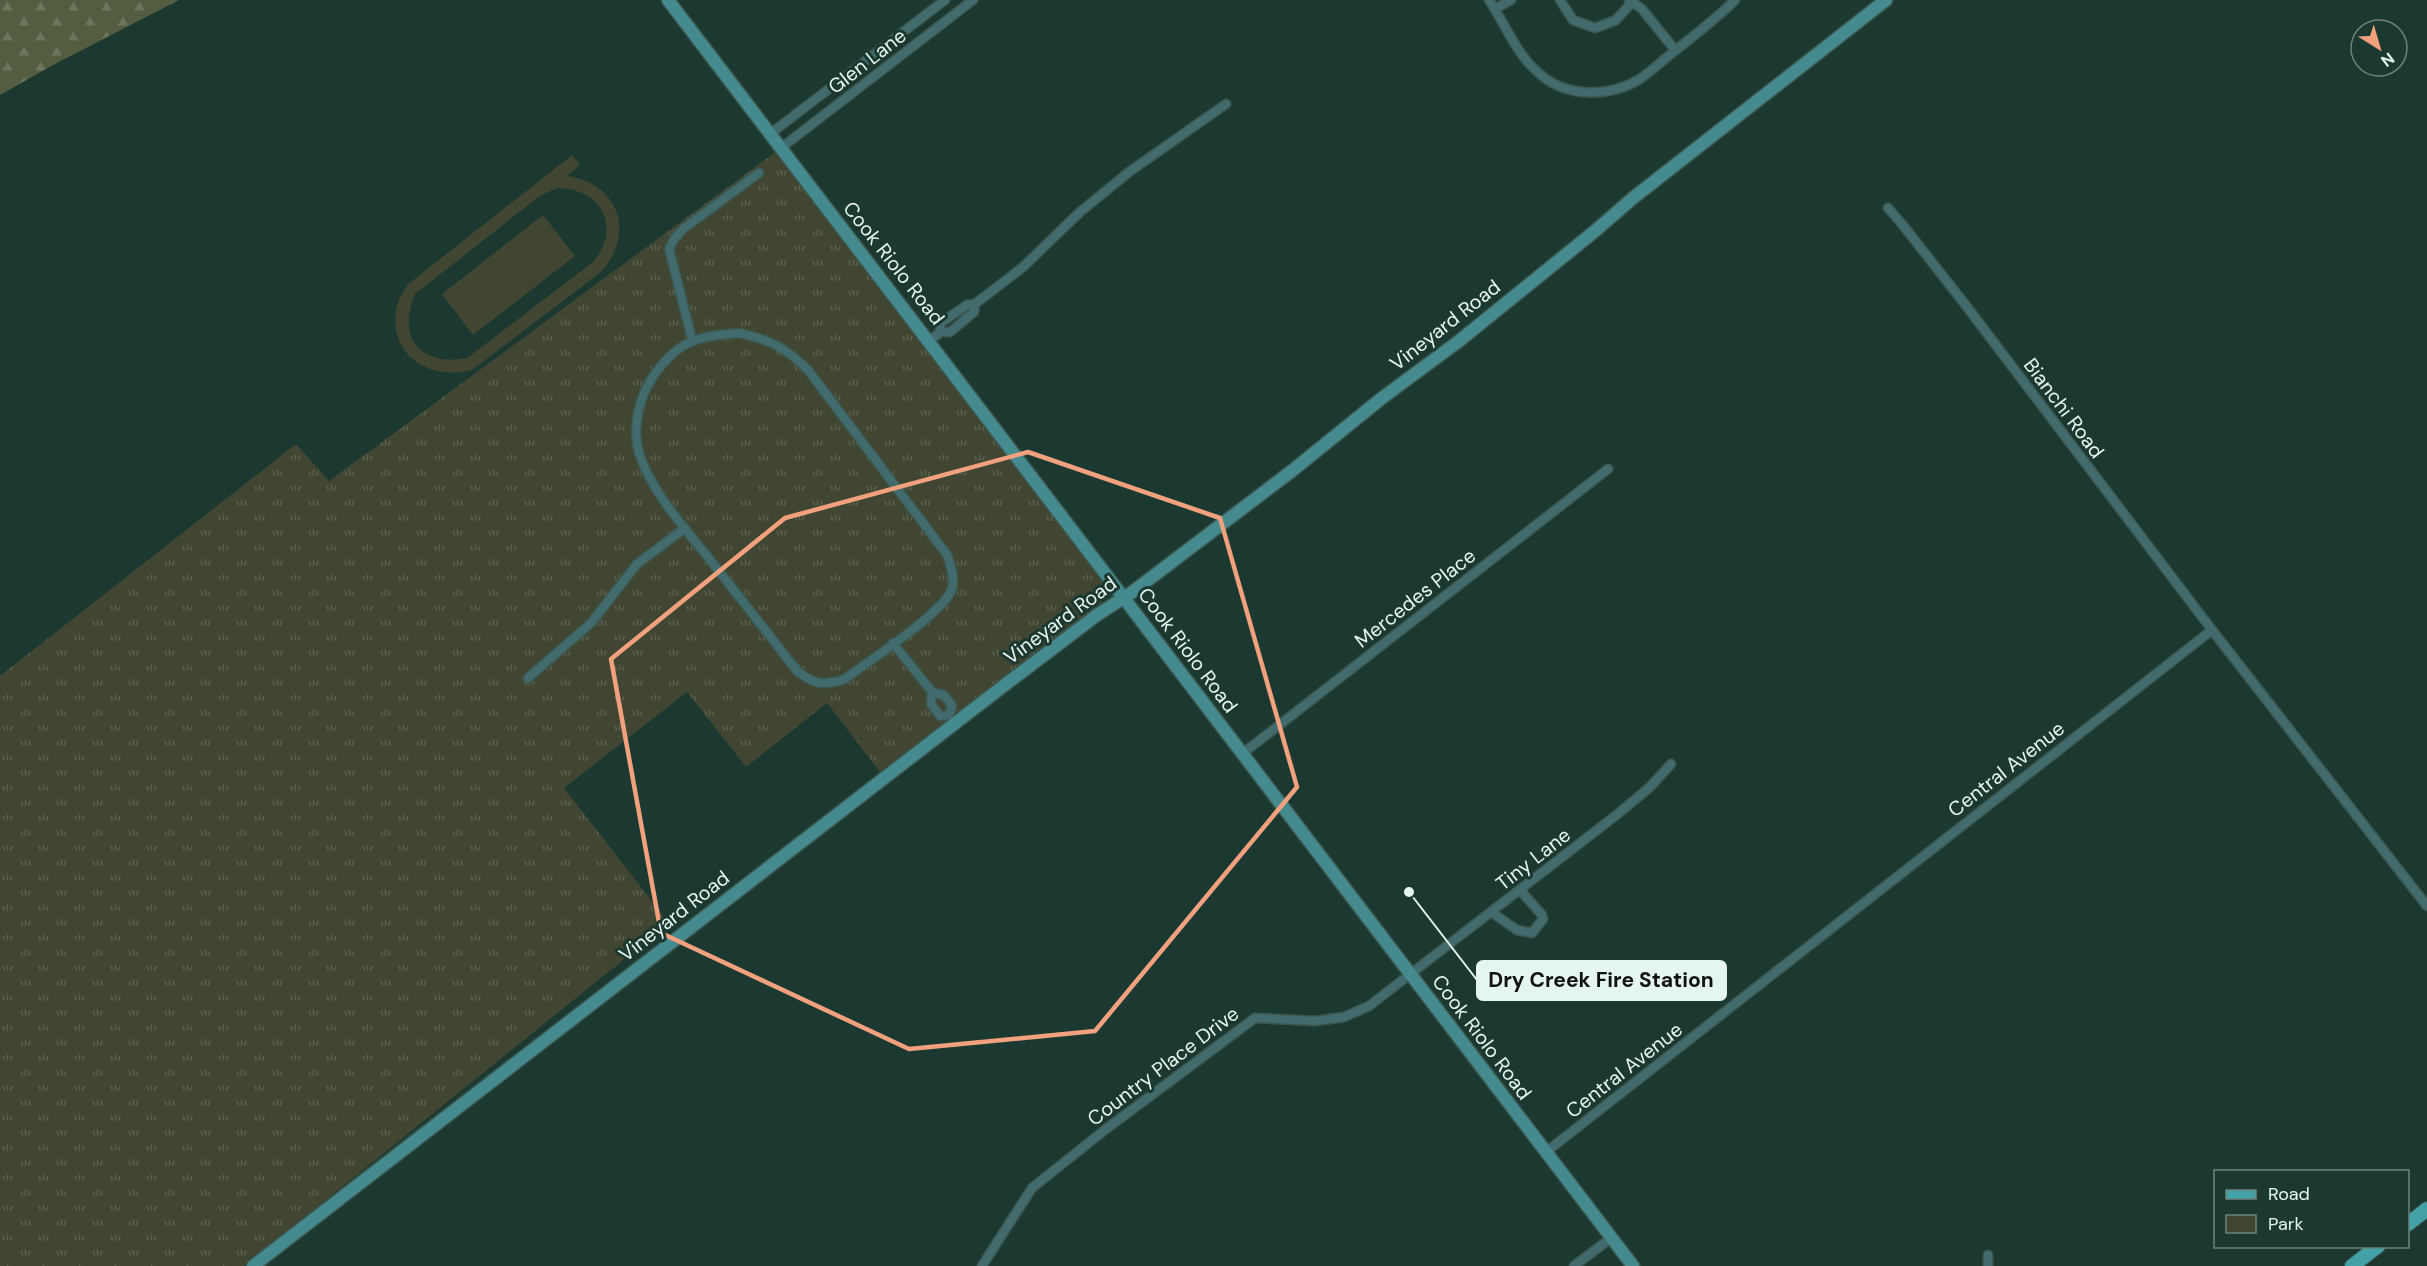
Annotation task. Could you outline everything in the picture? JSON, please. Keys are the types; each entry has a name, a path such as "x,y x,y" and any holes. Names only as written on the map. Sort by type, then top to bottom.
{"main road":[{"path":"2409,1223 2427,1209"},
{"path":"2352,1266 2375,1248"}],"street":[{"name":"Cook Riolo Road","path":"669,0 1633,1266"},
{"path":"770,134 945,0"},
{"name":"Glen Lane","path":"781,148 973,0"},
{"path":"1489,0 1513,42 1542,76 1572,90 1602,92 1622,88 1640,79 1735,0"},
{"path":"1495,9 1511,0"},
{"path":"1560,0 1573,20 1595,28 1616,20 1631,1 1650,18 1675,50"},
{"name":"Vineyard Road","path":"253,1266 952,719 1123,597 1459,341 1633,198 1886,0"},
{"path":"941,332 939,324 975,304 1023,267 1080,212 1129,172 1226,104"},
{"path":"692,339 669,249 683,229 759,173"},
{"name":"Bianchi Road","path":"1888,208 1964,303 2212,630"},
{"path":"929,341 941,332 950,332 974,312 975,304"},
{"path":"955,314 962,322"},
{"path":"739,333 767,339 791,353 808,370 947,555 953,572 952,590 940,608 845,679 828,684 811,681 797,671 685,528 649,478 638,451 637,416 645,388 663,362 692,339 739,333"},
{"name":"Mercedes Place","path":"1242,754 1608,469"},
{"path":"528,678 591,623 637,564 685,528"},
{"path":"2212,630 2427,906"},
{"name":"Central Avenue","path":"1546,1152 2192,643 2212,630"},
{"path":"893,643 932,692 944,695 952,706 952,719 940,716 931,704 932,692"},
{"name":"Tiny Lane","path":"1411,975 1619,813 1650,787 1671,764"},
{"path":"1491,912 1517,930 1532,933 1543,919 1542,915 1520,890"},
{"name":"Country Place Drive","path":"982,1266 1032,1188 1106,1129 1255,1018 1315,1021 1344,1017 1369,1006 1411,975"},
{"path":"1574,1266 1611,1238"},
{"path":"1988,1255 1988,1266"}],"highlighted area":[{"path":"1028,452 1220,518 1297,787 1095,1031 909,1049 661,933 611,659 785,518"}],"green space":[{"path":"0,0 179,0 0,95"},
{"path":"781,148 1118,590 880,772 827,703 746,767 687,692 564,788 669,923 244,1266 0,1266 0,676 296,444 329,481"},
{"path":"572,155 580,165 567,176 585,181 599,189 610,199 617,212 618,242 612,257 601,272 472,370 457,373 442,372 416,362 406,353 399,341 396,327 397,307 407,285","holes":["558,188 586,195 603,212 606,236 602,249 593,262 467,358 451,360 437,358 417,346 411,336 409,324 415,294 536,199"]},
{"path":"543,215 575,256 473,335 442,294"}],"place":[{"name":"Dry Creek Fire Station","path":"1409,892"}]}
